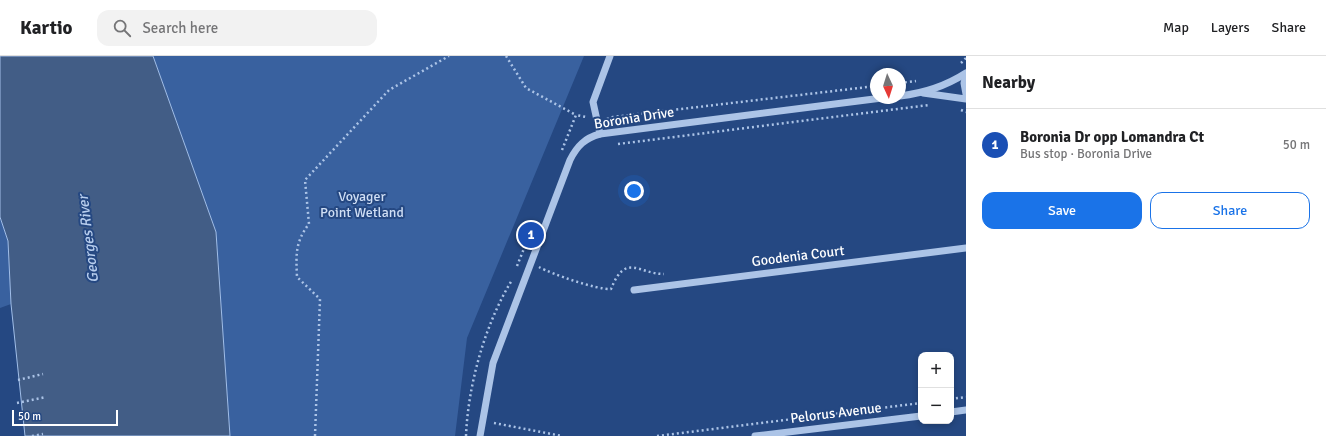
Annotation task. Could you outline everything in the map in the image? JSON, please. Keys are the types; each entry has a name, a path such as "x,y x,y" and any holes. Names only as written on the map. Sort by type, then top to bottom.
{"street":[{"path":"600,134 594,109 595,94 610,56"},
{"path":"906,95 920,93 948,83 966,74"},
{"path":"966,74 964,83 966,94"},
{"path":"920,93 966,99"},
{"name":"Boronia Drive","path":"480,435 493,363 573,155 582,143 590,137 600,134 870,100"},
{"name":"Goodenia Court","path":"634,290 966,248"},
{"path":"954,412 966,410"},
{"name":"Pelorus Avenue","path":"755,436 918,416"},
{"path":"480,435 489,436"}],"path":[{"path":"315,436 320,299 298,277 296,255 301,235 309,224 305,180 389,90 449,56"},
{"path":"506,56 526,88 576,115 596,118 609,119 613,117 870,87"},
{"path":"958,65 966,58"},
{"path":"906,82 920,81"},
{"path":"562,151 576,115"},
{"path":"517,269 520,256 527,240"},
{"path":"520,256 567,278 594,287 607,289 611,289 616,277 630,267 640,268 656,274 668,274"},
{"path":"466,436 467,420 478,360 497,307 515,276"},
{"path":"18,380 43,374"},
{"path":"954,399 966,397"},
{"path":"17,403 46,398"},
{"path":"657,436 918,403"},
{"path":"494,424 562,436"},
{"path":"32,436 43,434"}],"green space":[{"name":"Voyager Point Wetland","path":"153,56 584,56 467,338 455,436 230,436 216,232"},
{"path":"0,217 8,241 11,304 0,308"}],"water":[{"name":"Georges River","path":"0,56 153,56 216,232 230,436 25,436 11,304 8,241 0,217"}],"place":[{"name":"Boronia Dr opp Lomandra Ct","path":"531,235"}]}
